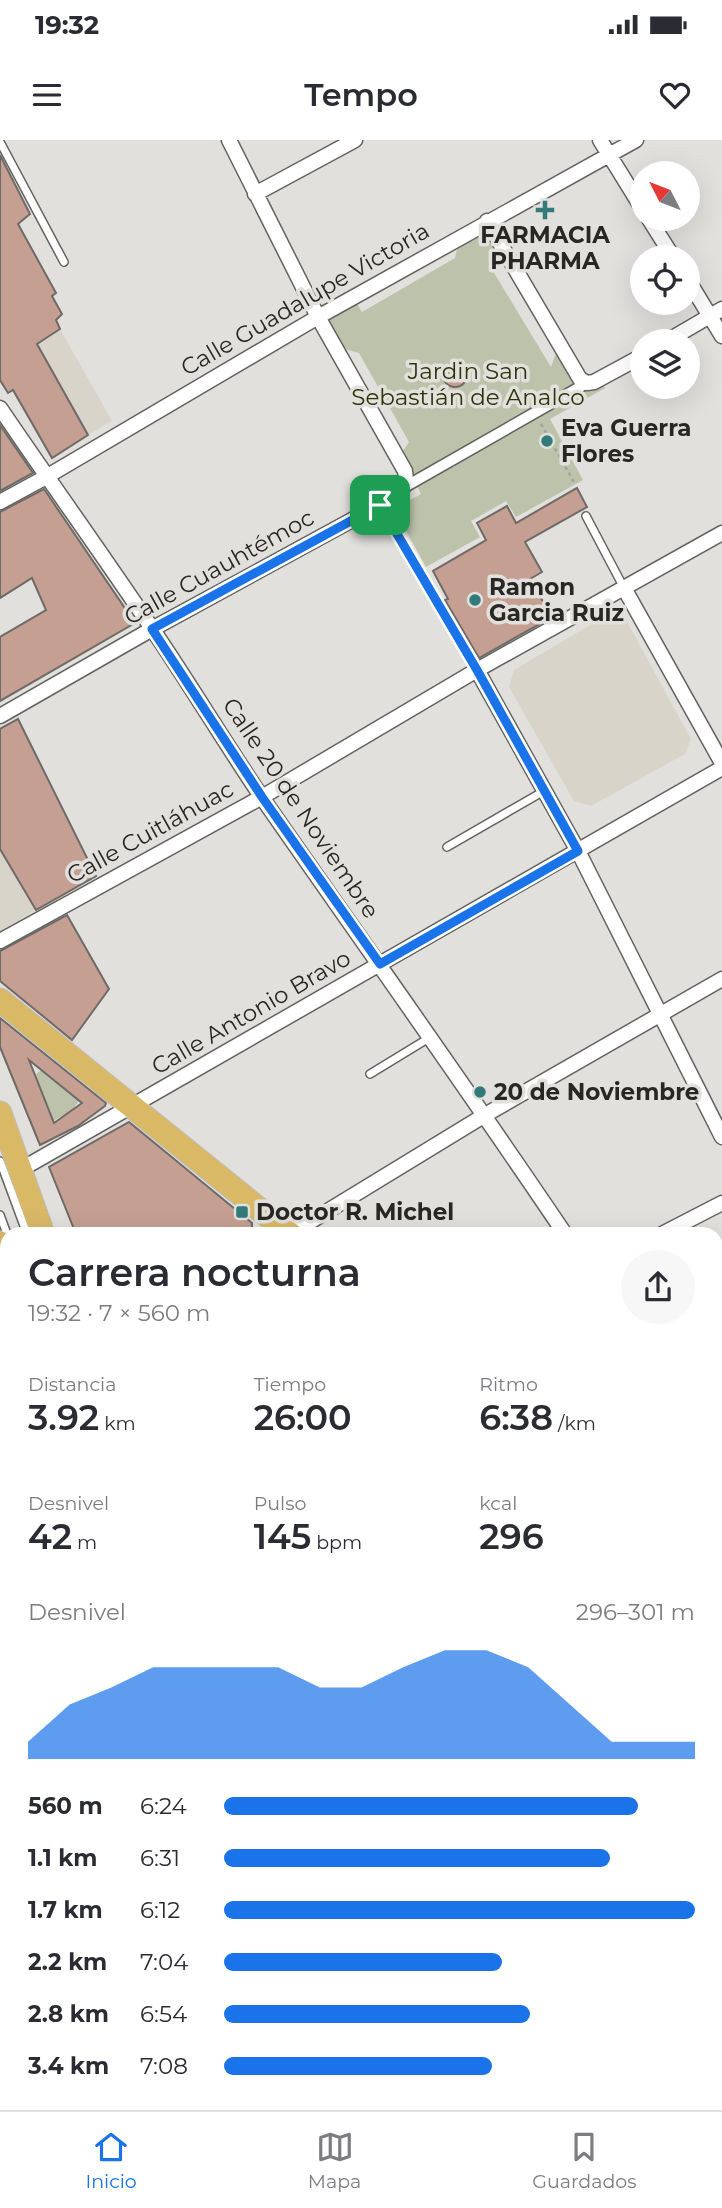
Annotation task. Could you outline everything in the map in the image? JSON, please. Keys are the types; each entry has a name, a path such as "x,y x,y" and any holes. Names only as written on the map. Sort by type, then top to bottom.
{"main road":[{"path":"0,1000 281,1227"},
{"path":"0,1112 10,1166 40,1227"}],"street":[{"path":"229,140 318,317 405,471 403,488"},
{"path":"255,194 355,140"},
{"path":"600,140 630,189"},
{"name":"Calle Guadalupe Victoria","path":"0,502 318,317 636,140"},
{"path":"487,221 574,372 587,383"},
{"path":"700,294 716,313 722,336"},
{"path":"688,329 716,313"},
{"name":"Calle Cuauhtémoc","path":"0,716 152,629 396,496 403,488 587,383 603,379 630,363"},
{"name":"Calle 20 de Noviembre","path":"0,408 152,629 262,797 560,1227"},
{"path":"380,505 477,670 578,851 722,1137"},
{"name":"Calle Cuitláhuac","path":"0,941 262,797 477,670 722,533"},
{"path":"624,588 722,763"},
{"name":"Calle Antonio Bravo","path":"10,1166 133,1106 722,768"},
{"path":"301,1227 485,1115 722,978"},
{"path":"676,1227 722,1203"}],"lane":[{"path":"0,142 64,262"},
{"path":"586,516 624,588"},
{"path":"447,847 544,791"},
{"path":"370,1074 429,1038"},
{"path":"10,1166 25,1227"}],"path":[{"path":"535,413 574,482"}],"shaded area":[{"path":"60,329 112,421 88,435 37,344"},
{"path":"607,615 625,618 691,739 685,754 591,806 574,801 509,687 514,670"},
{"path":"0,849 36,910 0,931"}],"green space":[{"name":"Jardin San Sebastián de Analco","path":"484,230 497,248 491,268 551,367 557,350 574,378 603,384 605,388 550,419 583,480 516,517 506,501 471,521 480,537 426,567 394,509 421,494 401,454 409,442 359,353 341,348 327,320 355,301 362,312 455,258 459,241"},
{"path":"41,1070 79,1101 72,1110 53,1121 35,1075"}],"building":[{"path":"0,155 30,214 18,224 56,293 52,296 62,314 56,320 60,329 37,344 88,435 52,458 13,390 8,393 0,380"},
{"path":"455,363 463,367 467,375 463,383 455,387 447,383 443,375 447,367"},
{"path":"0,425 33,473 0,491"},
{"path":"577,488 587,507 525,542 542,572 530,579 552,617 479,658 445,600 448,599 433,571 486,540 477,523 507,506 516,523"},
{"path":"44,489 135,623 0,701 0,637 46,610 32,578 0,598 0,512"},
{"path":"18,719 96,876 36,910 0,849 0,729"},
{"path":"67,915 109,989 72,1040 0,981 0,951"},
{"path":"0,1018 106,1103 105,1106 78,1126 40,1145 0,1047","holes":["29,1060 82,1103 54,1123"]},
{"path":"129,1122 252,1223 252,1227 73,1227 49,1167"}],"place":[{"name":"FARMACIA PHARMA","path":"545,210"},
{"name":"Eva Guerra Flores","path":"547,441"},
{"name":"Ramon Garcia Ruiz","path":"475,600"},
{"name":"20 de Noviembre","path":"480,1092"},
{"name":"Doctor R. Michel","path":"242,1212"}],"route":[{"path":"380,505 477,670 578,851 380,964 262,797 152,629 380,505"}]}
